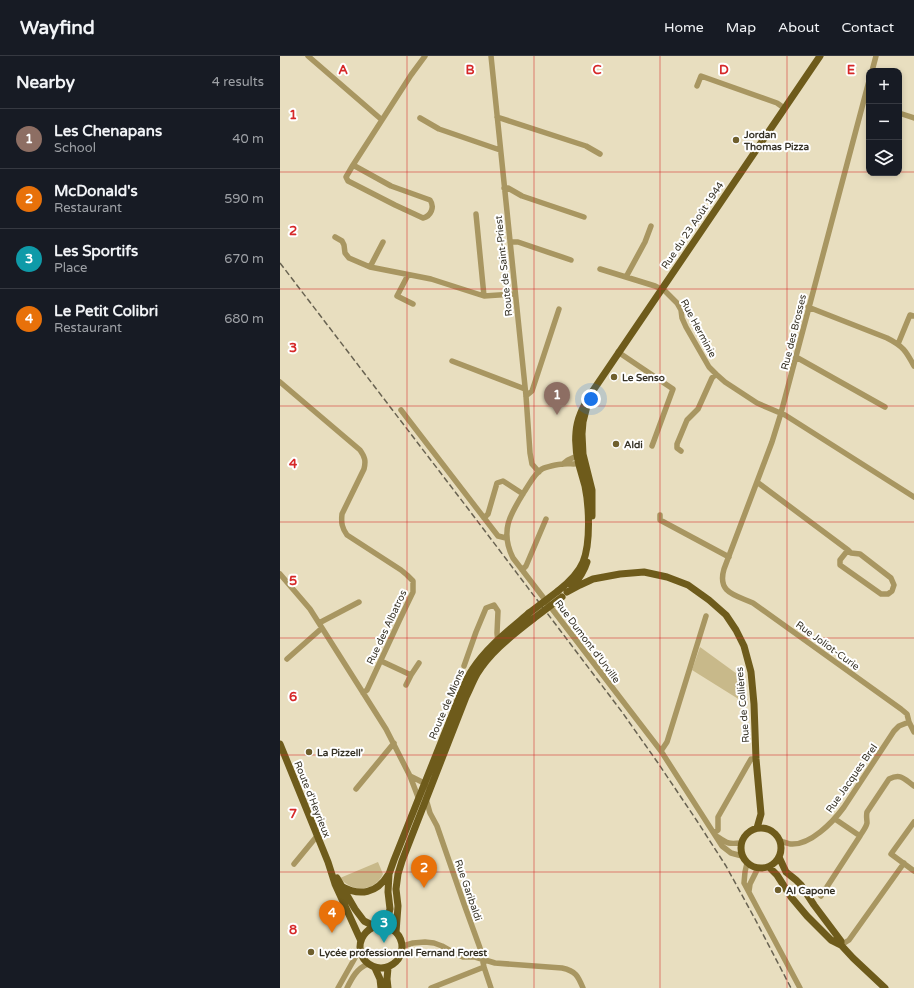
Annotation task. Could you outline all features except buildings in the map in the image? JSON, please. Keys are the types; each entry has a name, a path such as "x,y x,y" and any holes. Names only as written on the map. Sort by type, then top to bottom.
{"main road":[{"name":"Rue du 23 Août 1944","path":"562,593 583,563 588,536 588,510 585,485 582,463 576,447 577,421 582,408 618,352 819,56"},
{"name":"Rue de Collières","path":"562,593 593,579 620,574 644,572 667,577 688,585 709,600 726,615 744,646 751,672 761,814 757,828"},
{"path":"531,616 562,593"},
{"name":"Route de Mions","path":"396,932 398,906 396,889 398,874 422,798 424,783 460,695 471,671 497,639 531,616"},
{"name":"Route de Mions","path":"341,886 352,892 362,892 373,890 384,882 422,798 430,789 466,697 477,674 487,660 531,616"},
{"name":"Route d'Heyrieux","path":"280,746 318,836 335,884 361,941"},
{"path":"757,828 764,828 773,831 779,837 780,841 782,850 776,862 769,867 753,867 742,856 741,843 745,835 757,828"},
{"path":"779,857 786,872 801,885 841,941 841,945"},
{"name":"Route d'Heyrieux","path":"328,862 355,909 364,921 378,926"},
{"path":"769,867 777,875 791,897 807,916 831,940 841,945 885,988"},
{"name":"Route de Mions","path":"378,926 388,916 390,909 388,874"},
{"path":"378,926 386,926 396,932 400,936 403,946 399,960 394,965 382,969 375,968 364,960 360,949 361,941 367,932 378,926"},
{"path":"375,968 380,979 381,988"},
{"path":"388,968 388,988"}],"street":[{"path":"308,56 382,120"},
{"path":"353,165 391,186 430,200 432,203 432,209 429,216 424,218 395,205 348,181 346,177 353,165 411,75 425,56"},
{"name":"Route de Saint-Priest","path":"490,56 526,396 530,453 532,464 538,472"},
{"path":"873,68 876,56"},
{"path":"697,86 701,76 778,103 784,108"},
{"name":"Rue des Brosses","path":"722,583 722,577 772,442 781,413 808,307 866,100"},
{"path":"902,113 914,118"},
{"path":"497,116 586,146 600,154"},
{"path":"420,118 439,129 500,150"},
{"path":"504,188 508,188 522,196 584,217"},
{"path":"476,214 484,296"},
{"path":"626,277 645,242 650,226"},
{"path":"335,237 342,241 345,253 349,258 370,267 431,279 484,296 515,294"},
{"path":"370,267 383,242"},
{"path":"510,242 518,242 571,260"},
{"path":"600,268 661,289"},
{"path":"408,275 397,296 414,304"},
{"name":"Rue Herminie","path":"661,289 670,295 677,303 681,310 682,318 686,327 709,367 725,382 753,401 781,413 914,497"},
{"path":"808,307 887,338 898,344 908,354 914,366"},
{"path":"526,396 532,391 559,309"},
{"path":"898,344 910,315 914,316"},
{"path":"618,352 673,389 652,446"},
{"path":"796,357 885,407"},
{"path":"452,361 525,389"},
{"path":"681,451 677,448 677,444 687,420 698,409 712,378 716,374"},
{"name":"Rue des Albatros","path":"280,382 360,450 365,456 366,462 364,470 342,514 341,522 343,528 347,535 401,570 413,581 413,592 367,690 363,693"},
{"path":"401,410 498,536 506,538 512,512 538,472 542,469 563,464 582,463"},
{"path":"563,464 580,455"},
{"path":"484,518 488,514 497,483 503,481 523,494"},
{"path":"757,482 848,550 851,553 860,554 891,578 894,585 892,591 888,594 881,594 840,565 840,560 848,550"},
{"path":"660,515 660,520 729,558"},
{"path":"522,570 526,566 546,519"},
{"name":"Rue Dumont d'Urville","path":"506,538 513,558 660,751 722,846 731,853 742,856"},
{"name":"Rue Garibaldi","path":"280,574 306,604 386,729 437,826 480,948 491,988"},
{"name":"Rue Joliot-Curie","path":"722,583 729,592 753,603 902,709 907,714 914,732"},
{"path":"287,659 320,626 359,602"},
{"path":"464,666 486,608 494,605 498,611 497,639 499,648"},
{"path":"660,751 668,742 706,616"},
{"path":"381,661 411,674"},
{"path":"406,685 411,674 419,663"},
{"name":"Rue Jacques Brel","path":"780,841 790,844 802,842 811,838 835,819 894,732 899,726 910,722"},
{"path":"356,789 394,743"},
{"path":"741,843 730,844 724,842 715,835 718,830 718,817 751,760 756,759"},
{"path":"410,776 424,783 430,789"},
{"path":"821,896 864,830 867,824 867,812 889,779 894,776 900,776 914,786"},
{"path":"835,819 860,836"},
{"path":"914,822 891,854 914,870"},
{"path":"294,864 318,836"},
{"path":"747,862 744,882 800,988"},
{"path":"841,945 849,940 904,863"},
{"path":"748,891 758,868"},
{"path":"403,946 413,943 434,943 463,957 475,957 494,963 562,968 570,970 576,974 583,988"},
{"path":"338,988 360,949"},
{"path":"347,988 355,974 362,966 368,964"},
{"path":"431,988 484,967"}],"shaded area":[{"path":"700,647 744,679 748,705 692,670"},
{"path":"378,862 383,874 375,884 369,887 357,888 345,883 340,878"}],"railway":[{"path":"280,263 622,712 658,763 726,866 791,988"}],"place":[{"name":"Jordan Thomas Pizza","path":"736,140"},
{"name":"Le Senso","path":"614,377"},
{"name":"Les Chenapans","path":"557,415"},
{"name":"Aldi","path":"616,444"},
{"name":"La Pizzell'","path":"309,752"},
{"name":"McDonald's","path":"424,888"},
{"name":"Al Capone","path":"778,890"},
{"name":"Le Petit Colibri","path":"332,933"},
{"name":"Les Sportifs","path":"384,943"},
{"name":"Lycée professionnel Fernand Forest","path":"311,952"}]}
